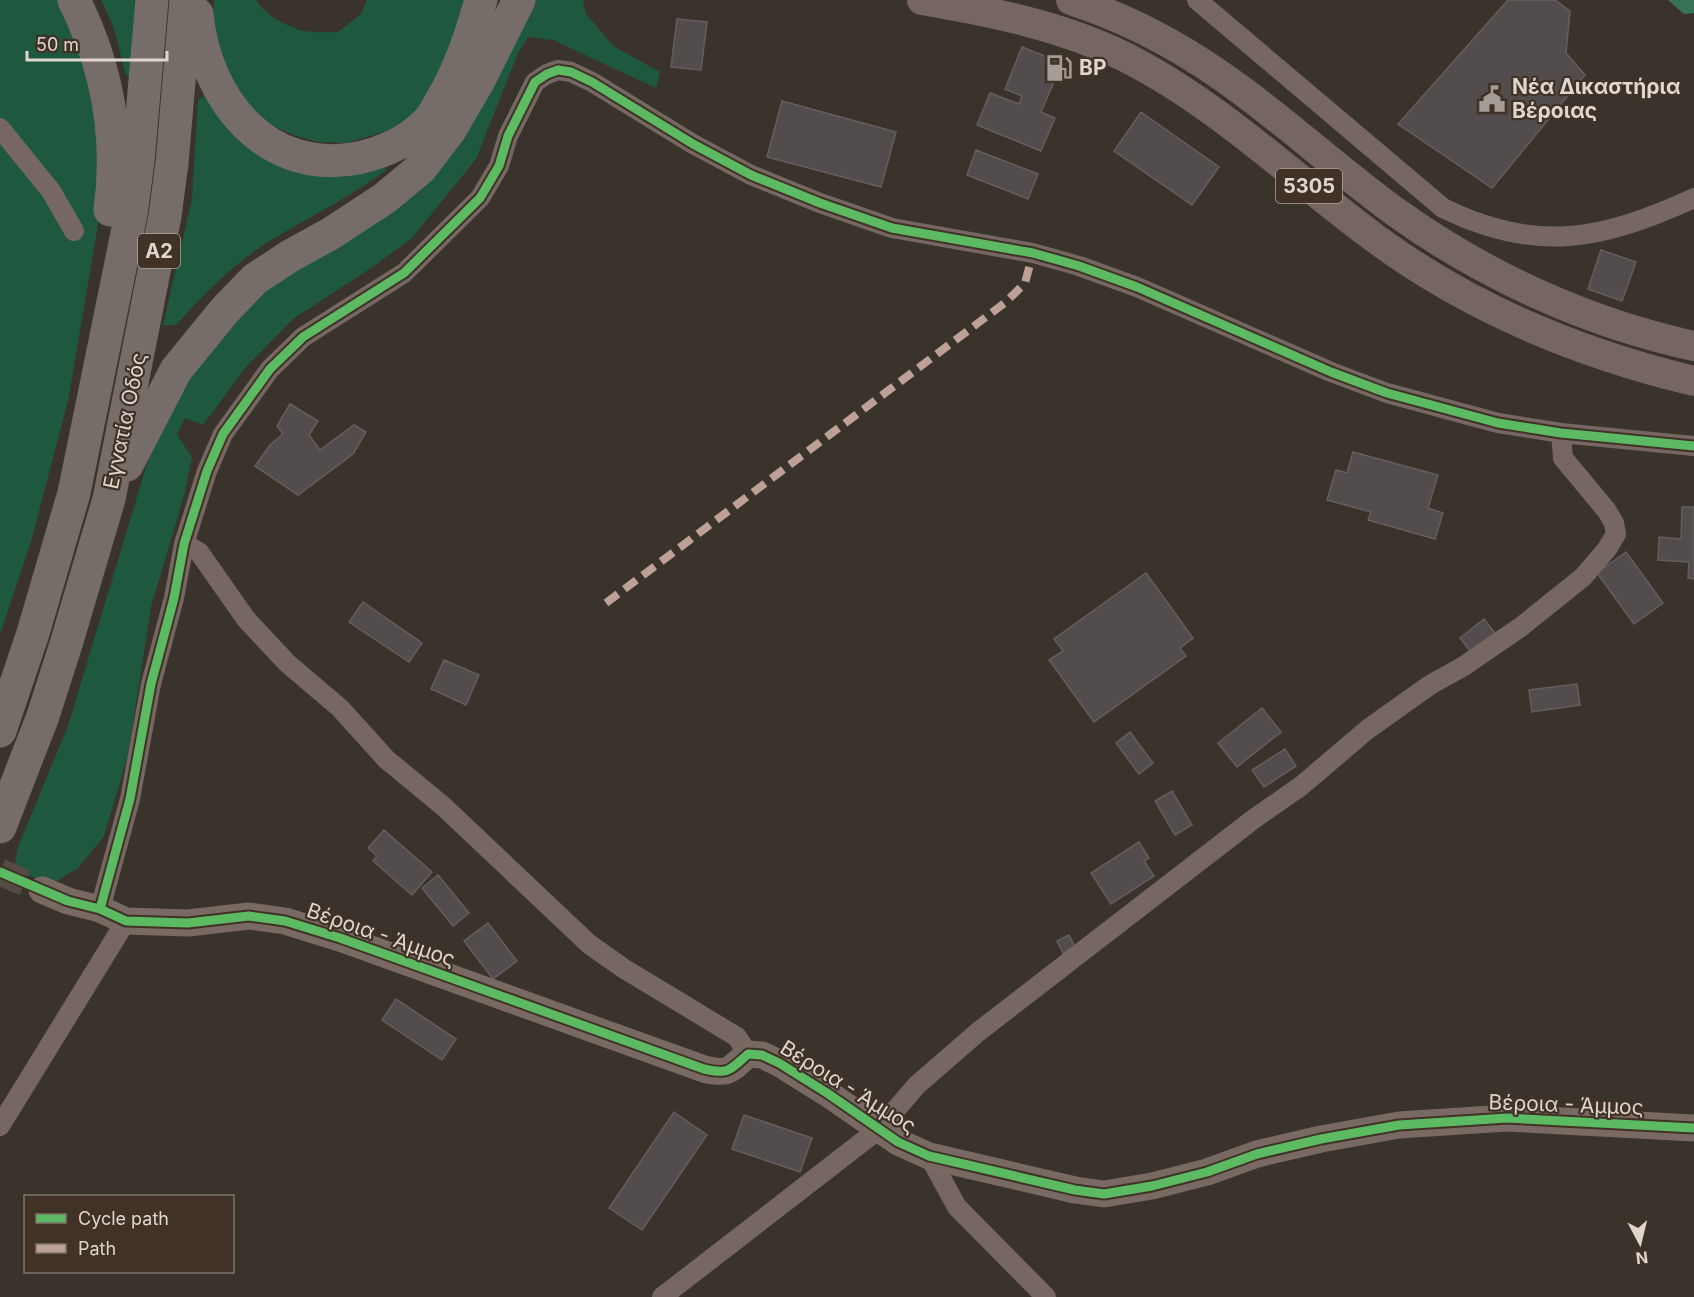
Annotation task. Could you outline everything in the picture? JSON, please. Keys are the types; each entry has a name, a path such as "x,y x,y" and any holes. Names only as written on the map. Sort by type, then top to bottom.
{"highway":[{"path":"74,0 98,55 107,89 114,152 114,184 106,238 117,289"},
{"name":"Εγνατία Οδός","path":"0,731 33,633 74,493 117,289 138,161 152,0"},
{"name":"Εγνατία Οδός","path":"0,827 43,716 109,499 165,216 172,163 186,0"},
{"path":"196,0 199,34 209,71 231,108 250,129 276,148 307,159 344,160 379,154 405,140 430,120 456,74 468,45 481,0"},
{"path":"109,499 176,370 225,310 255,279 385,198 421,168 455,121 478,82 519,0"}],"main road":[{"name":"5305","path":"922,0 1032,22 1120,55 1178,87 1232,124 1377,240 1456,290 1550,335 1654,371 1694,381"},
{"name":"5305","path":"1071,0 1167,41 1196,59 1255,101 1396,212 1473,262 1563,305 1661,339 1694,346"}],"street":[{"path":"1197,0 1443,208 1470,221 1538,237 1585,234 1614,230 1645,220 1694,198"},
{"path":"100,909 130,799 151,684 174,598 184,544 207,471 223,434 270,369 303,337 404,273 480,198 499,166 508,136 535,82 558,70 571,72 592,82 693,144 751,175 820,203 892,228 1033,253 1079,266 1137,287 1331,372 1387,393 1498,423 1561,434 1694,446"},
{"path":"0,128 51,191 74,231"},
{"path":"662,1297 879,1129 917,1085 978,1032 1255,818 1300,786 1368,729 1430,685 1464,666 1522,626 1583,577 1607,549 1616,534 1614,523 1563,458 1561,434"},
{"path":"184,544 199,552 246,619 287,663 340,708 387,759 443,806 589,944 623,968 738,1037 748,1054"},
{"name":"Βέροια - Άμμος","path":"42,890 68,901 100,909 126,921 188,923 249,916 285,921 340,938 720,1073 730,1070 748,1054 762,1055 779,1063 898,1142 929,1156 1075,1191 1104,1194 1152,1186 1208,1172 1257,1154 1320,1139 1399,1125 1506,1118 1694,1128"},
{"path":"0,1126 126,921"},
{"path":"929,1156 957,1207 1046,1297"}],"green space":[{"path":"0,0 62,0 92,81 103,175 97,231 68,401 32,538 0,634"},
{"path":"101,0 137,0 130,77 126,75 113,25"},
{"path":"214,0 256,0 265,11 291,27 304,31 338,32 360,15 367,0 468,0 444,75 411,117 395,129 346,143 319,142 293,135 269,124 250,109 221,69 213,19"},
{"path":"526,0 583,0 586,14 613,46 660,72 656,88 553,40 528,37 518,53 476,159 412,238 293,319 246,367 203,425 185,418 177,435 192,457 185,492 151,607 128,755 104,836 78,868 52,884 14,870 18,847 68,726 146,467 173,398 202,354 273,284 401,202"},
{"path":"1668,0 1694,0 1694,13 1684,14"},
{"path":"204,96 235,135 384,164 386,170 255,251 219,281 176,325 163,325 192,199 198,100"}],"building":[{"name":"Νέα Δικαστήρια Βέροιας","path":"1508,0 1555,0 1570,11 1566,53 1585,75 1492,188 1398,124"},
{"path":"677,19 707,22 701,70 671,67"},
{"path":"1022,47 1062,63 1041,112 1055,118 1041,151 977,125 990,93 1019,104 1022,96 1005,89"},
{"path":"782,101 896,132 881,187 767,157"},
{"path":"1141,112 1219,167 1192,205 1114,151"},
{"path":"976,150 1038,174 1028,199 967,175"},
{"path":"1601,250 1636,262 1622,301 1588,289"},
{"path":"290,404 318,421 309,435 320,450 354,425 366,432 353,454 298,495 255,466 270,445 283,434 277,426"},
{"path":"1353,452 1438,475 1428,508 1443,513 1435,539 1368,520 1371,512 1327,500 1336,470 1347,473"},
{"path":"1682,507 1694,507 1694,579 1688,578 1689,562 1658,560 1659,537 1681,539"},
{"path":"1626,552 1663,603 1634,624 1597,573"},
{"path":"1146,573 1193,638 1180,648 1186,656 1094,722 1049,660 1063,651 1054,639"},
{"path":"363,602 422,643 409,662 349,622"},
{"path":"1484,619 1495,633 1471,652 1460,638"},
{"path":"444,660 479,675 466,705 431,689"},
{"path":"1577,684 1580,705 1532,712 1529,690"},
{"path":"1262,708 1281,732 1237,767 1218,743"},
{"path":"1130,732 1153,763 1139,774 1116,743"},
{"path":"1285,749 1296,766 1264,787 1252,770"},
{"path":"1172,791 1192,825 1175,835 1155,801"},
{"path":"384,830 432,872 412,895 373,861 377,856 368,848"},
{"path":"1139,842 1149,858 1144,861 1154,876 1111,904 1091,873"},
{"path":"438,875 469,913 453,926 422,888"},
{"path":"488,923 517,961 493,979 464,941"},
{"path":"1069,935 1075,947 1063,953 1057,941"},
{"path":"396,999 456,1039 442,1060 382,1020"},
{"path":"674,1112 707,1135 642,1230 609,1208"},
{"path":"744,1115 812,1138 800,1172 732,1149"}],"tunnel":[{"path":"0,872 42,890"}],"marked path":[{"path":"606,603 1006,302 1025,283 1033,253"}],"cycle path":[{"path":"100,909 130,799 151,684 174,598 184,544 207,471 223,434 270,369 303,337 404,273 480,198 499,166 508,136 535,82 558,70 571,72 592,82 693,144 751,175 820,203 892,228 1033,253 1079,266 1137,287 1331,372 1387,393 1498,423 1561,433 1694,446"},
{"path":"0,872 68,901 100,909 126,921 188,923 249,916 285,921 340,938 704,1069 729,1070 748,1054 762,1055 827,1093 898,1142 929,1156 1075,1190 1104,1194 1152,1186 1207,1172 1257,1154 1321,1139 1399,1125 1507,1118 1694,1128"}],"place":[{"name":"BP","path":"1059,68"},
{"name":"Νέα Δικαστήρια Βέροιας","path":"1492,99"}]}
